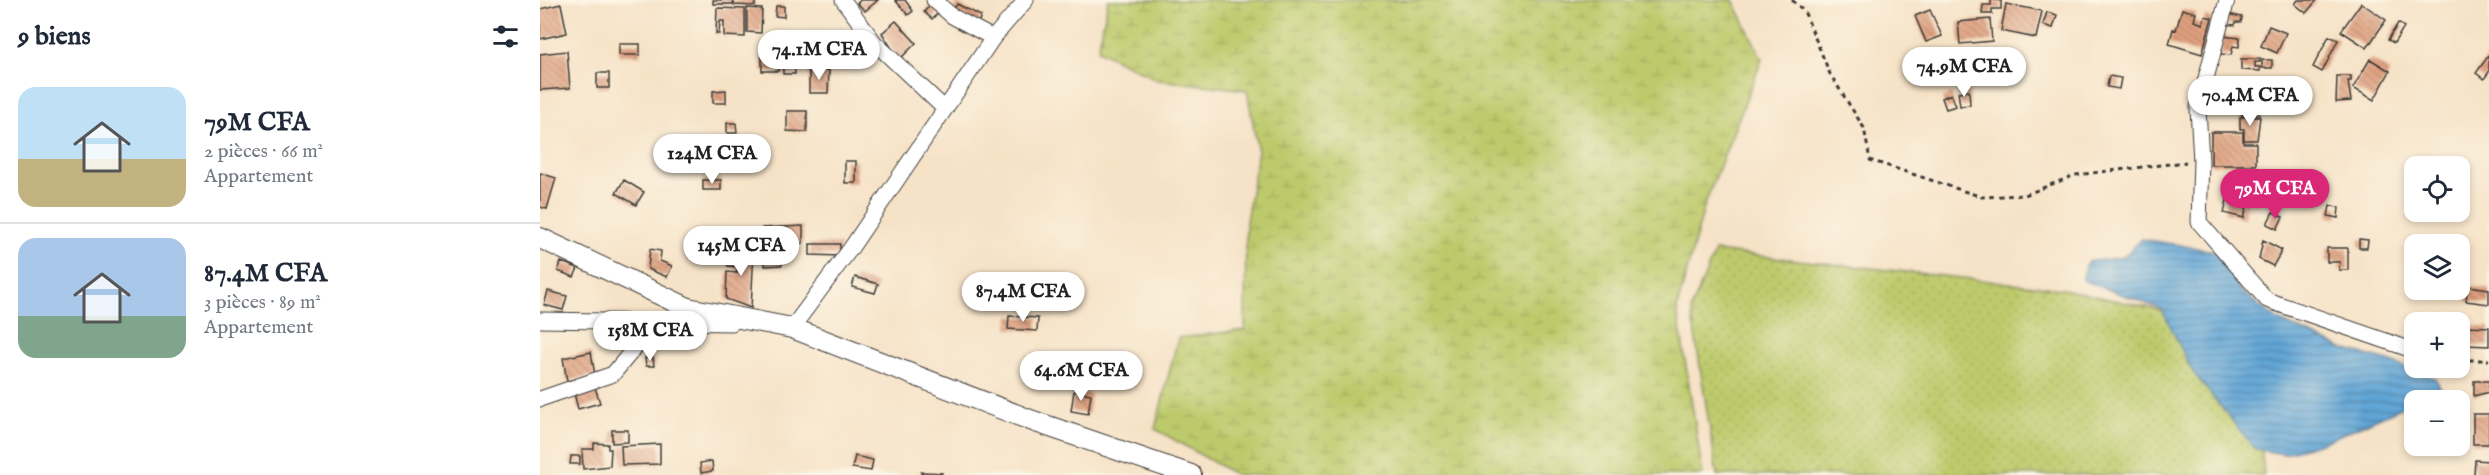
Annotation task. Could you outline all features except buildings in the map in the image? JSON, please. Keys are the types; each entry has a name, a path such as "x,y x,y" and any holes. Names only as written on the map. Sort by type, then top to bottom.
{"street":[{"path":"843,0 876,44 945,109"},
{"path":"934,0 952,16 993,38"},
{"path":"792,328 850,248 993,38 1026,0"},
{"path":"2227,0 2198,108 2201,161 2199,222 2267,300 2404,347"},
{"path":"540,238 688,308 792,328 1033,421 1191,475"},
{"path":"540,320 654,323 767,322"},
{"path":"540,399 613,374 654,323"}],"path":[{"path":"1791,0 1804,11 1830,74 1864,128 1870,160 1982,197 2025,195 2075,175 2201,161"},
{"path":"2470,360 2489,360"}],"green space":[{"path":"1108,0 1733,0 1762,59 1705,204 1677,308 1703,475 1236,475 1155,429 1178,338 1245,330 1246,222 1258,151 1247,90 1158,80 1098,50"},
{"path":"1715,251 2063,289 2169,312 2260,431 2264,475 1717,475 1691,309"}],"water":[{"path":"2142,239 2215,251 2241,291 2278,320 2343,349 2404,367 2404,378 2435,378 2442,390 2404,390 2404,407 2324,442 2284,454 2255,449 2192,371 2162,309 2082,280 2087,262 2123,257"}]}
